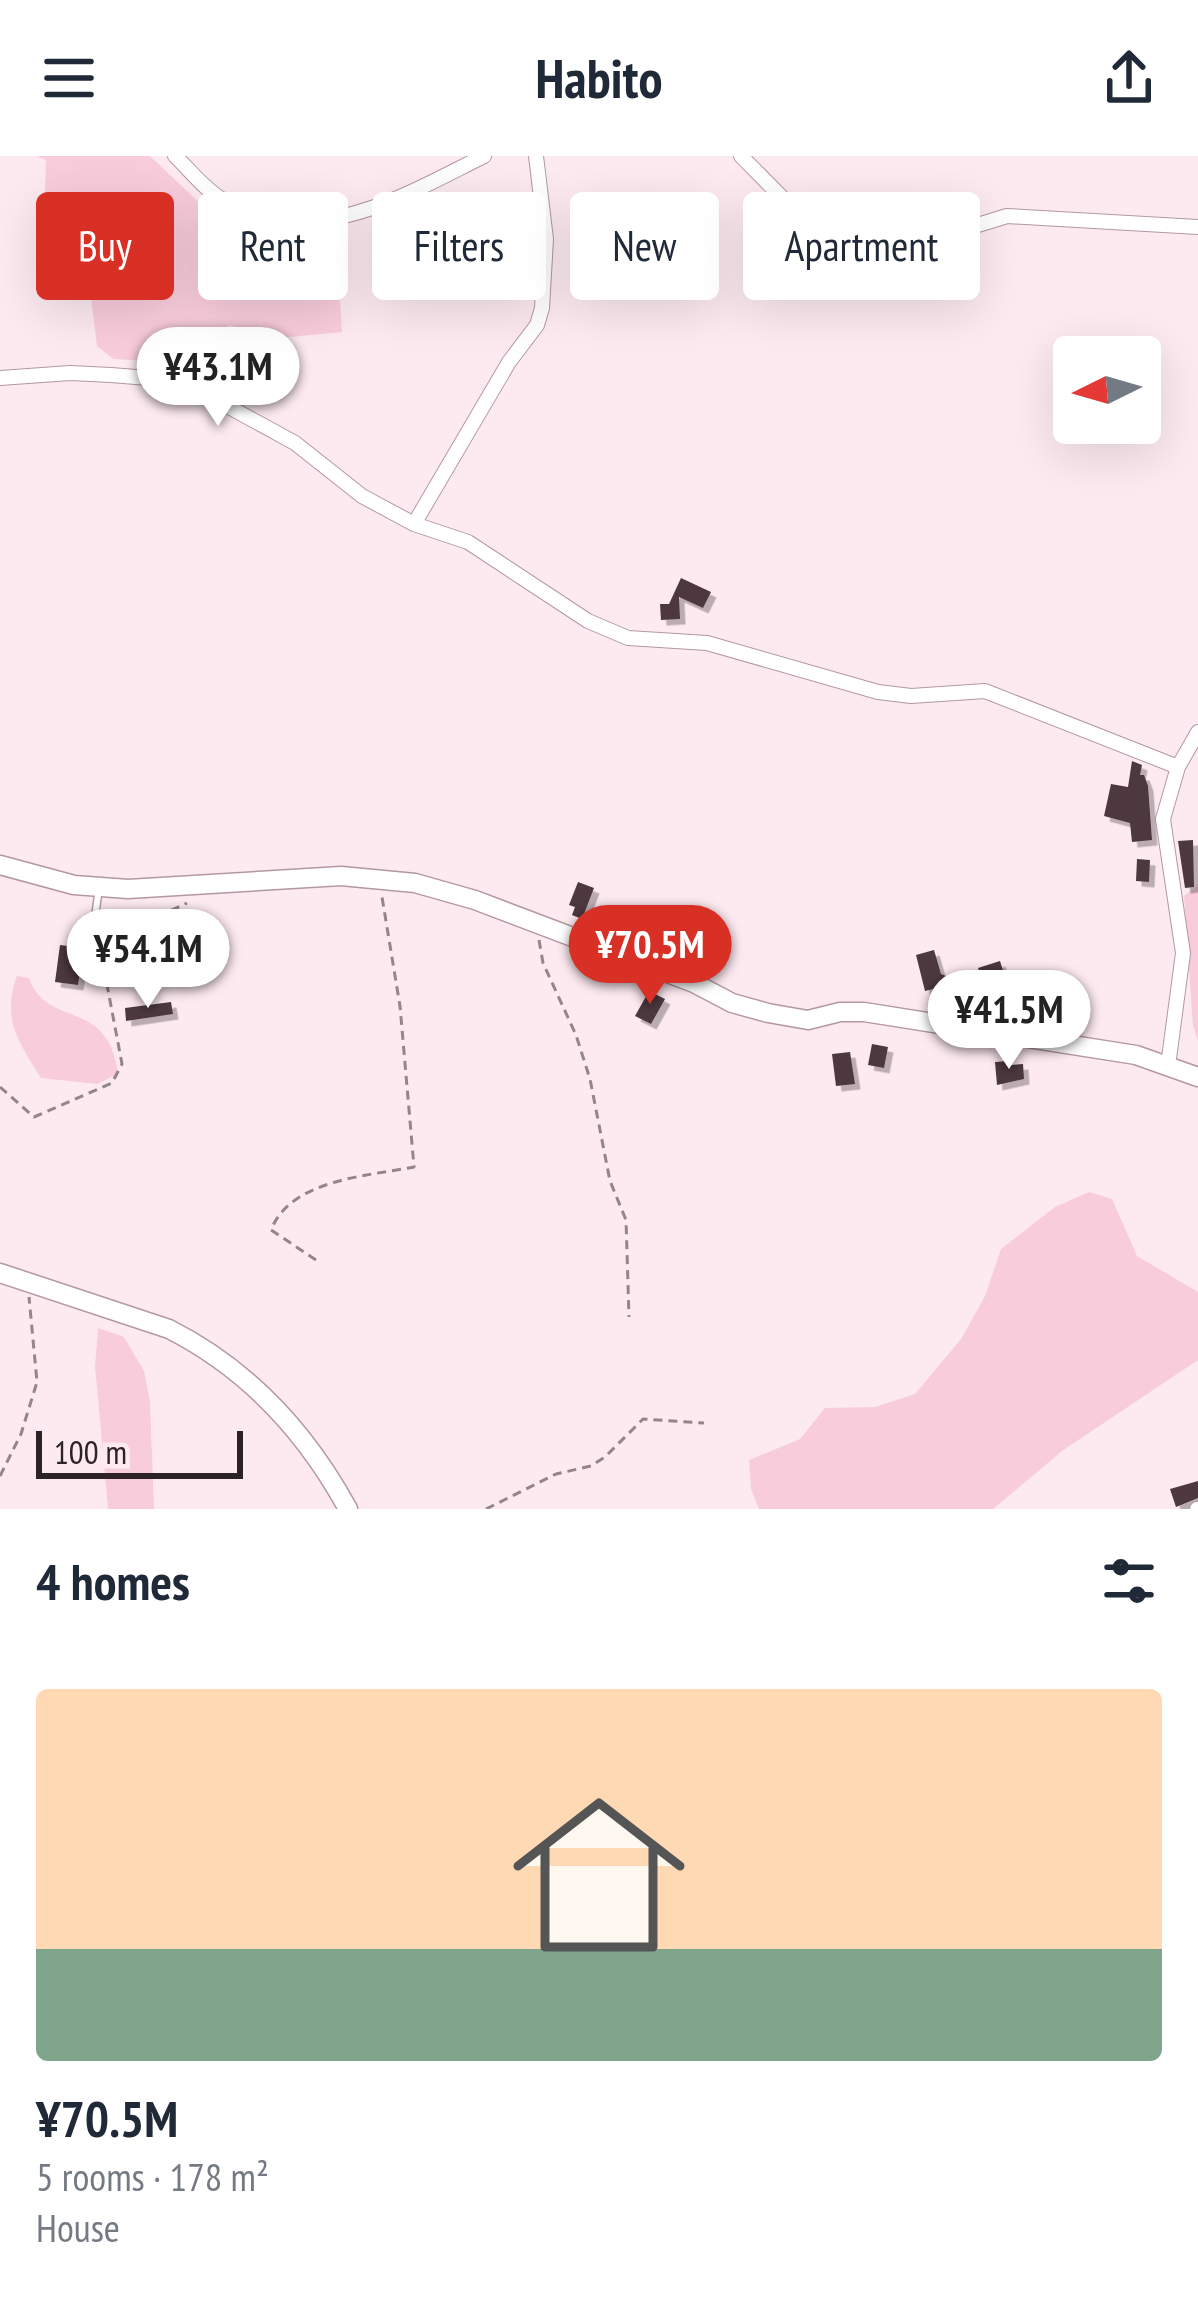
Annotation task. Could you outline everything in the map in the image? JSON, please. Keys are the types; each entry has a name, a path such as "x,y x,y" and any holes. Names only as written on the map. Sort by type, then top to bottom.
{"street":[{"path":"175,156 221,200 272,218 306,222 363,214 484,156"},
{"path":"414,524 508,362 537,325 546,239 536,156"},
{"path":"740,156 828,244 871,258 1007,216 1198,227"},
{"path":"0,378 70,373 148,377 200,391 295,443 362,496 414,524 468,542 588,621 628,638 706,643 878,692 911,696 985,692 1178,766"},
{"path":"1168,1066 1183,953 1163,819 1178,766 1198,732"},
{"path":"0,866 50,880 100,886 176,888 341,876 415,883 767,1013 808,1020 864,1012 1136,1055 1198,1077"},
{"path":"0,1274 169,1329 235,1370 303,1436 348,1509"}],"lane":[{"path":"88,968 100,886"}],"path":[{"path":"316,1260 272,1230 277,1216 298,1199 350,1178 414,1167 400,1006 379,878"},
{"path":"0,1087 34,1117 112,1084 122,1064 122,1049 110,1013 108,980 98,944 185,905 205,885"},
{"path":"538,926 543,963 590,1079 610,1181 626,1220 629,1316"},
{"path":"0,1476 21,1434 37,1382 28,1283"},
{"path":"486,1509 556,1474 590,1466 643,1419 704,1423"}],"shaded area":[{"path":"36,156 150,156 198,201 198,300 340,300 342,332 280,338 229,325 178,363 113,359 97,346 91,300 174,300 174,192 45,192 46,160"},
{"path":"1198,885 1198,1041 1184,896"},
{"path":"17,976 29,978 49,1004 102,1033 118,1074 97,1084 41,1078 12,1018"},
{"path":"1089,1192 1112,1199 1137,1256 1198,1292 1198,1360 1062,1451 993,1509 759,1509 751,1489 749,1460 800,1439 825,1408 875,1407 915,1394 961,1339 985,1296 1001,1249 1055,1207"},
{"path":"98,1328 124,1337 144,1371 150,1401 154,1509 108,1509 95,1366"}],"building":[{"path":"681,578 711,592 703,608 679,597 680,619 661,620 660,604 669,604"},
{"path":"1132,761 1142,765 1140,775 1148,786 1152,840 1132,842 1130,823 1104,816 1111,784 1128,787"},
{"path":"1193,840 1194,887 1185,888 1178,841"},
{"path":"1137,859 1150,860 1149,882 1136,881"},
{"path":"578,882 594,888 582,919 572,915 575,907 569,905"},
{"path":"60,945 83,948 78,985 55,982"},
{"path":"934,950 941,974 983,991 977,1007 948,995 953,984 925,991 916,955"},
{"path":"1000,961 1015,1008 994,1015 978,968"},
{"path":"649,991 665,999 651,1024 635,1016"},
{"path":"171,1002 173,1014 126,1021 125,1008"},
{"path":"872,1044 888,1047 884,1068 868,1065"},
{"path":"850,1052 855,1084 836,1086 832,1054"},
{"path":"1010,1061 1010,1065 1023,1064 1024,1079 997,1085 995,1062"},
{"path":"1198,1481 1198,1498 1176,1507 1170,1489"}]}
